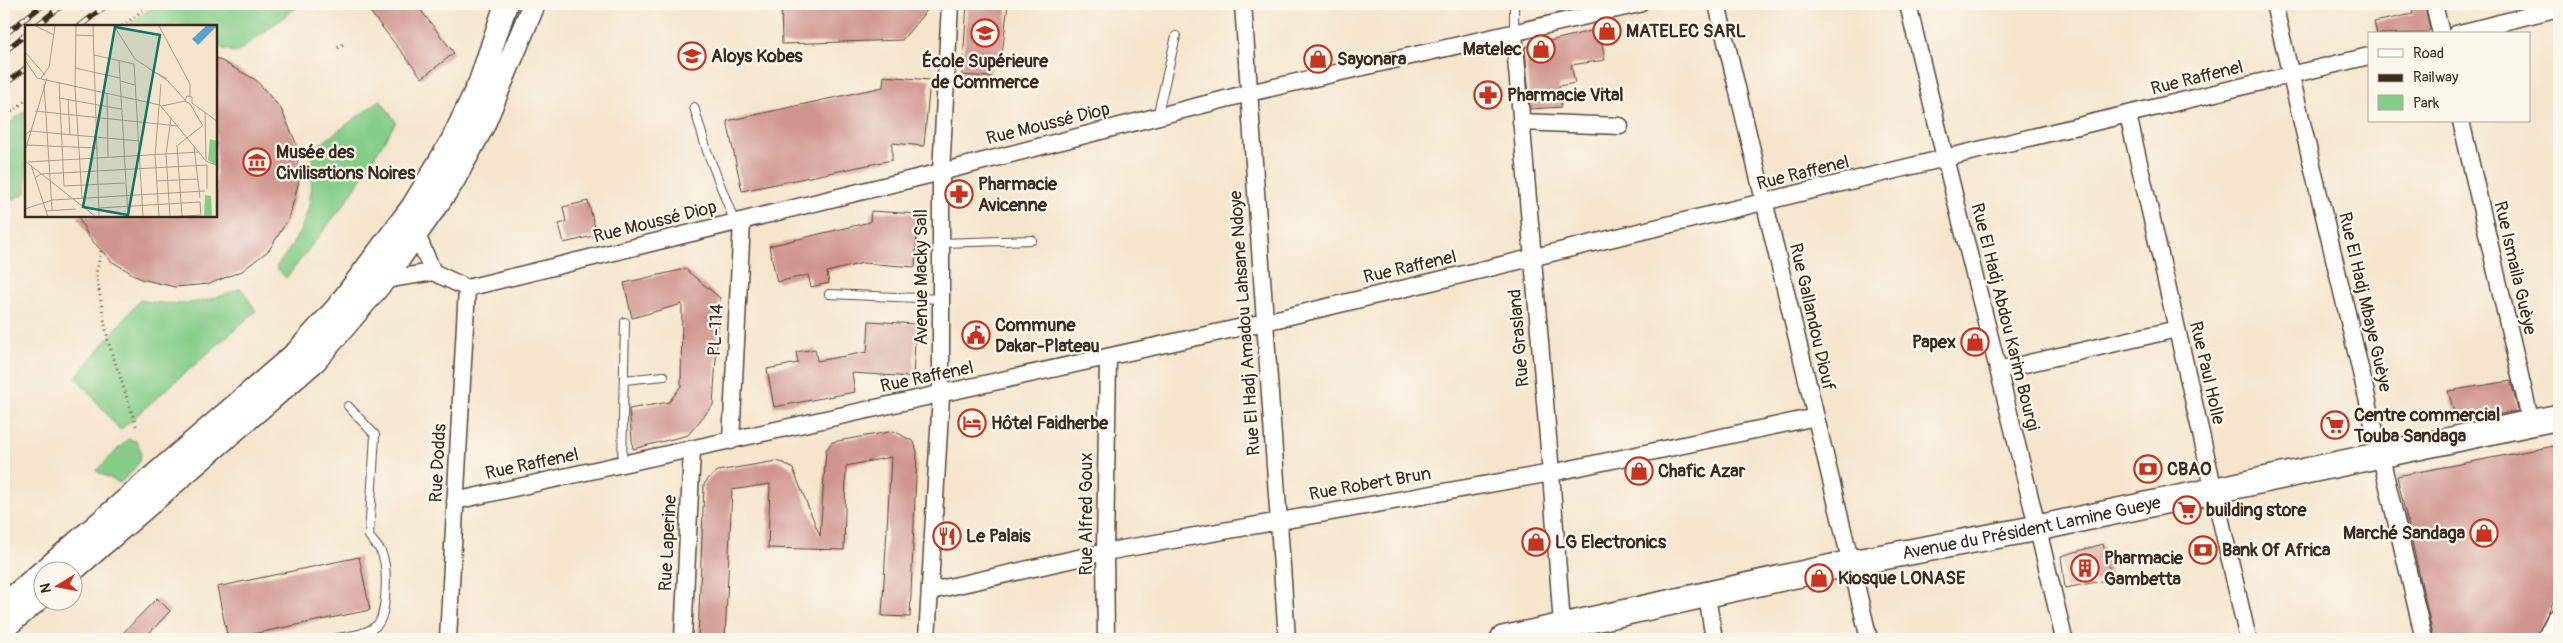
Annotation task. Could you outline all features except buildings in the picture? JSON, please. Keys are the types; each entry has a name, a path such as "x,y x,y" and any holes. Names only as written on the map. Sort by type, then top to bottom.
{"main road":[{"name":"Avenue du Président Lamine Gueye","path":"1503,639 1562,633 1707,596 1851,563 2038,528 2559,417"},
{"path":"2550,639 2559,621"}],"street":[{"path":"57,560 297,352 336,310 414,206 452,140 480,82 506,4"},
{"path":"82,562 315,360 384,280 452,183 483,126 534,4"},
{"name":"Avenue Macky Sall","path":"927,639 941,395 941,172 950,4"},
{"name":"Rue El Hadj Amadou Lahsane Ndoye","path":"1243,4 1287,639"},
{"name":"Rue Moussé Diop","path":"467,288 941,172 1249,93 1639,4"},
{"name":"Rue Gallandou Diouf","path":"1717,4 1869,639"},
{"name":"Rue El Hadj Abdou Karim Bourgi","path":"1908,4 1944,160 1999,370 2064,639"},
{"name":"Rue El Hadj Mbaye Guèye","path":"2274,4 2424,639"},
{"path":"2434,4 2440,32"},
{"path":"2464,32 2559,8"},
{"name":"Rue Grasland","path":"1514,33 1532,259 1552,473 1562,633"},
{"name":"Rue Raffenel","path":"456,501 1265,322 1944,160 2368,56"},
{"name":"Rue Paul Holle","path":"2128,115 2248,639"},
{"path":"1521,122 1620,126"},
{"name":"Rue Ismaila Guèye","path":"2461,122 2531,424"},
{"name":"PL-114","path":"731,441 738,222"},
{"path":"417,235 433,272"},
{"path":"384,280 433,272 467,288"},
{"name":"Rue Dodds","path":"448,639 467,288"},
{"path":"1999,370 2177,329"},
{"name":"Rue Alfred Goux","path":"1106,639 1105,552 1108,358"},
{"name":"Rue Robert Brun","path":"931,590 1105,552 1552,473 1816,417"},
{"name":"Rue Laperine","path":"683,639 692,450"},
{"path":"4,605 32,581"},
{"path":"1707,596 1714,639"},
{"path":"4,628 32,604"}],"lane":[{"path":"1514,4 1514,33"},
{"path":"1157,117 1176,36"},
{"path":"694,107 707,151 738,222"},
{"path":"941,243 1032,240"},
{"path":"829,294 941,299"},
{"path":"622,465 625,322"},
{"path":"624,380 664,376"},
{"path":"333,639 366,632 376,626 382,618 386,568 382,553 369,536 375,435 348,406"}],"path":[{"path":"123,25 151,4"},
{"path":"338,48 346,42"},
{"path":"4,118 25,101"},
{"path":"101,250 96,274 108,341 137,428"}],"green space":[{"path":"157,4 301,4 236,53 218,47 218,25 128,25"},
{"path":"380,100 396,122 346,202 286,278 276,267 295,240 307,213 312,185 311,151"},
{"path":"25,111 25,193 4,203 4,128"},
{"path":"241,288 256,311 120,430 76,377 140,300 192,303 215,298"},
{"path":"128,439 136,441 140,447 140,459 120,483 96,471"}],"railway":[{"path":"4,35 44,4"},
{"path":"37,25 64,4"},
{"path":"81,25 108,4"},
{"path":"4,52 25,35"},
{"path":"4,85 25,69"}],"place":[{"name":"MATELEC SARL","path":"1607,31"},
{"name":"École Supérieure de Commerce","path":"985,33"},
{"name":"Matelec","path":"1541,49"},
{"name":"Aloys Kobes","path":"692,56"},
{"name":"Sayonara","path":"1318,59"},
{"name":"Pharmacie Vital","path":"1488,95"},
{"name":"Musée des Civilisations Noires","path":"257,162"},
{"name":"Pharmacie Avicenne","path":"959,194"},
{"name":"Commune Dakar-Plateau","path":"976,335"},
{"name":"Papex","path":"1975,342"},
{"name":"Hôtel Faidherbe","path":"972,423"},
{"name":"Centre commercial Touba Sandaga","path":"2335,425"},
{"name":"CBAO","path":"2148,469"},
{"name":"Chafic Azar","path":"1639,471"},
{"name":"building store","path":"2187,510"},
{"name":"Marché Sandaga","path":"2484,533"},
{"name":"Le Palais","path":"947,536"},
{"name":"LG Electronics","path":"1536,542"},
{"name":"Bank Of Africa","path":"2203,550"},
{"name":"Pharmacie Gambetta","path":"2085,568"},
{"name":"Kiosque LONASE","path":"1819,578"}]}
